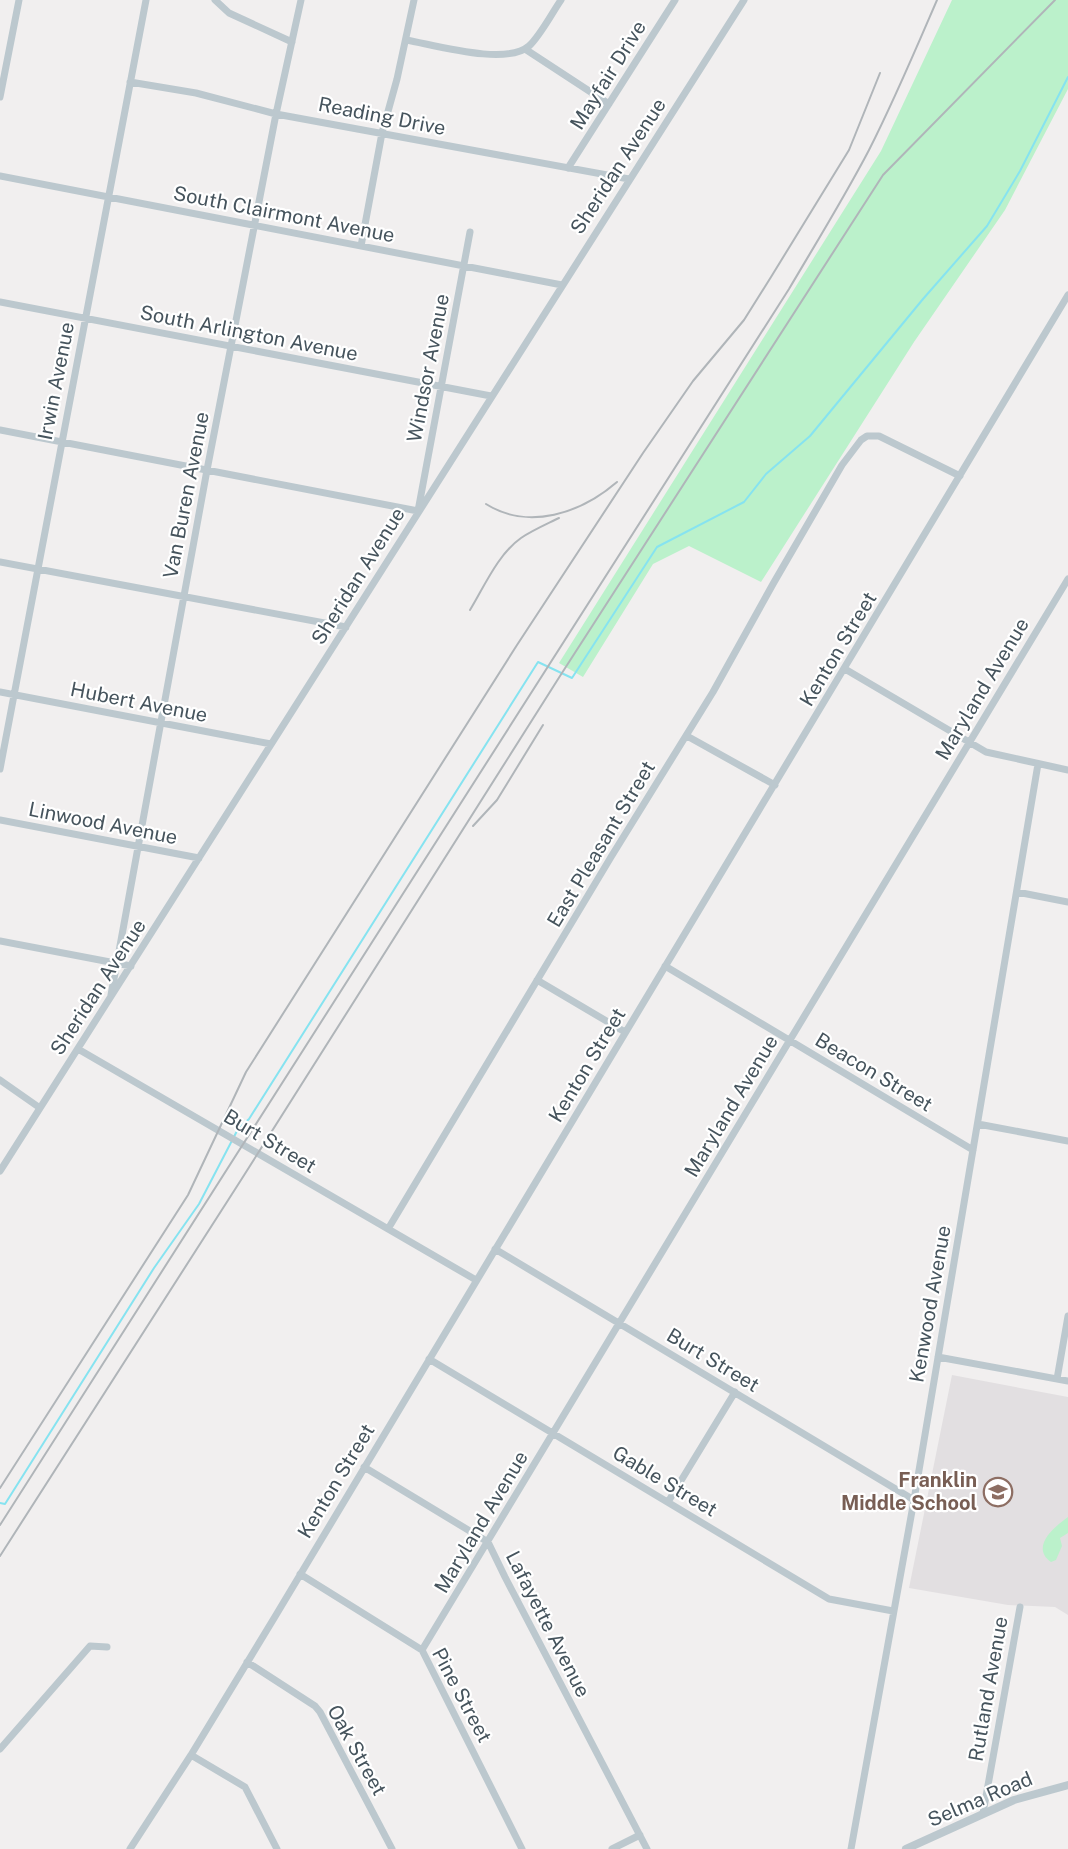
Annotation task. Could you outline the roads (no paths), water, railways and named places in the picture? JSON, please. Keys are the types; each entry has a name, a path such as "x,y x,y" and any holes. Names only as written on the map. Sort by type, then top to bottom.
{"street":[{"path":"0,98 19,0"},
{"name":"Irwin Avenue","path":"0,769 146,0"},
{"path":"215,0 229,13 292,42"},
{"name":"Van Buren Avenue","path":"111,997 207,470 276,114 301,0"},
{"path":"361,246 382,133 414,0"},
{"path":"406,40 495,55 516,52 525,49 532,42 561,0"},
{"name":"Mayfair Drive","path":"568,168 675,0"},
{"name":"Sheridan Avenue","path":"0,1171 744,0"},
{"path":"525,49 609,104"},
{"name":"Reading Drive","path":"130,82 188,92 276,114 629,179"},
{"name":"South Clairmont Avenue","path":"0,176 562,285"},
{"name":"Windsor Avenue","path":"418,511 470,232"},
{"name":"Kenton Street","path":"130,1849 191,1755 1068,295"},
{"name":"South Arlington Avenue","path":"0,303 491,396"},
{"path":"0,430 418,511"},
{"name":"East Pleasant Street","path":"388,1229 687,736 854,448 861,440 872,435 887,438 960,477"},
{"path":"0,562 346,627"},
{"name":"Maryland Avenue","path":"422,1650 1068,579"},
{"path":"845,669 995,756 1068,770"},
{"name":"Hubert Avenue","path":"0,692 271,744"},
{"path":"687,736 775,785"},
{"name":"Kenwood Avenue","path":"851,1849 914,1500 1038,764"},
{"name":"Linwood Avenue","path":"0,820 199,858"},
{"path":"1017,892 1068,902"},
{"path":"0,941 131,966"},
{"name":"Beacon Street","path":"665,966 973,1150"},
{"path":"537,980 625,1032"},
{"name":"Burt Street","path":"78,1049 476,1280"},
{"path":"0,1080 40,1108"},
{"path":"978,1124 1068,1141"},
{"name":"Burt Street","path":"495,1249 914,1500"},
{"path":"1057,1379 1068,1316"},
{"path":"938,1357 1068,1381"},
{"name":"Gable Street","path":"429,1359 829,1599 893,1611"},
{"path":"668,1502 735,1392"},
{"name":"Lafayette Avenue","path":"364,1467 488,1542 647,1849"},
{"name":"Pine Street","path":"300,1574 422,1650 522,1849"},
{"name":"Rutland Avenue","path":"983,1813 1020,1607"},
{"path":"0,1749 90,1646 107,1647"},
{"name":"Oak Street","path":"247,1662 315,1706 320,1712 392,1849"},
{"path":"191,1755 245,1787 277,1849"},
{"name":"Selma Road","path":"906,1849 983,1813 1034,1793 1068,1785"},
{"path":"612,1849 640,1835"}],"waterway":[{"path":"0,1503 5,1504 154,1268 199,1204 238,1129 249,1119 538,662 572,678 657,547 744,502 766,474 810,436 923,299 987,226 1020,171 1068,77"}],"railway":[{"path":"0,1525 789,289 869,150 937,0"},
{"path":"0,1556 560,676 883,175 1055,0"},
{"path":"0,1488 188,1195 246,1072 517,645 643,453 693,381 744,320 771,277 849,150 880,73"},
{"path":"486,504 502,512 520,516 554,515 587,502 617,482"},
{"path":"470,610 505,553 530,532 559,518"},
{"path":"473,826 497,800 543,725"}],"place":[{"name":"Franklin Middle School","path":"998,1492"}]}
